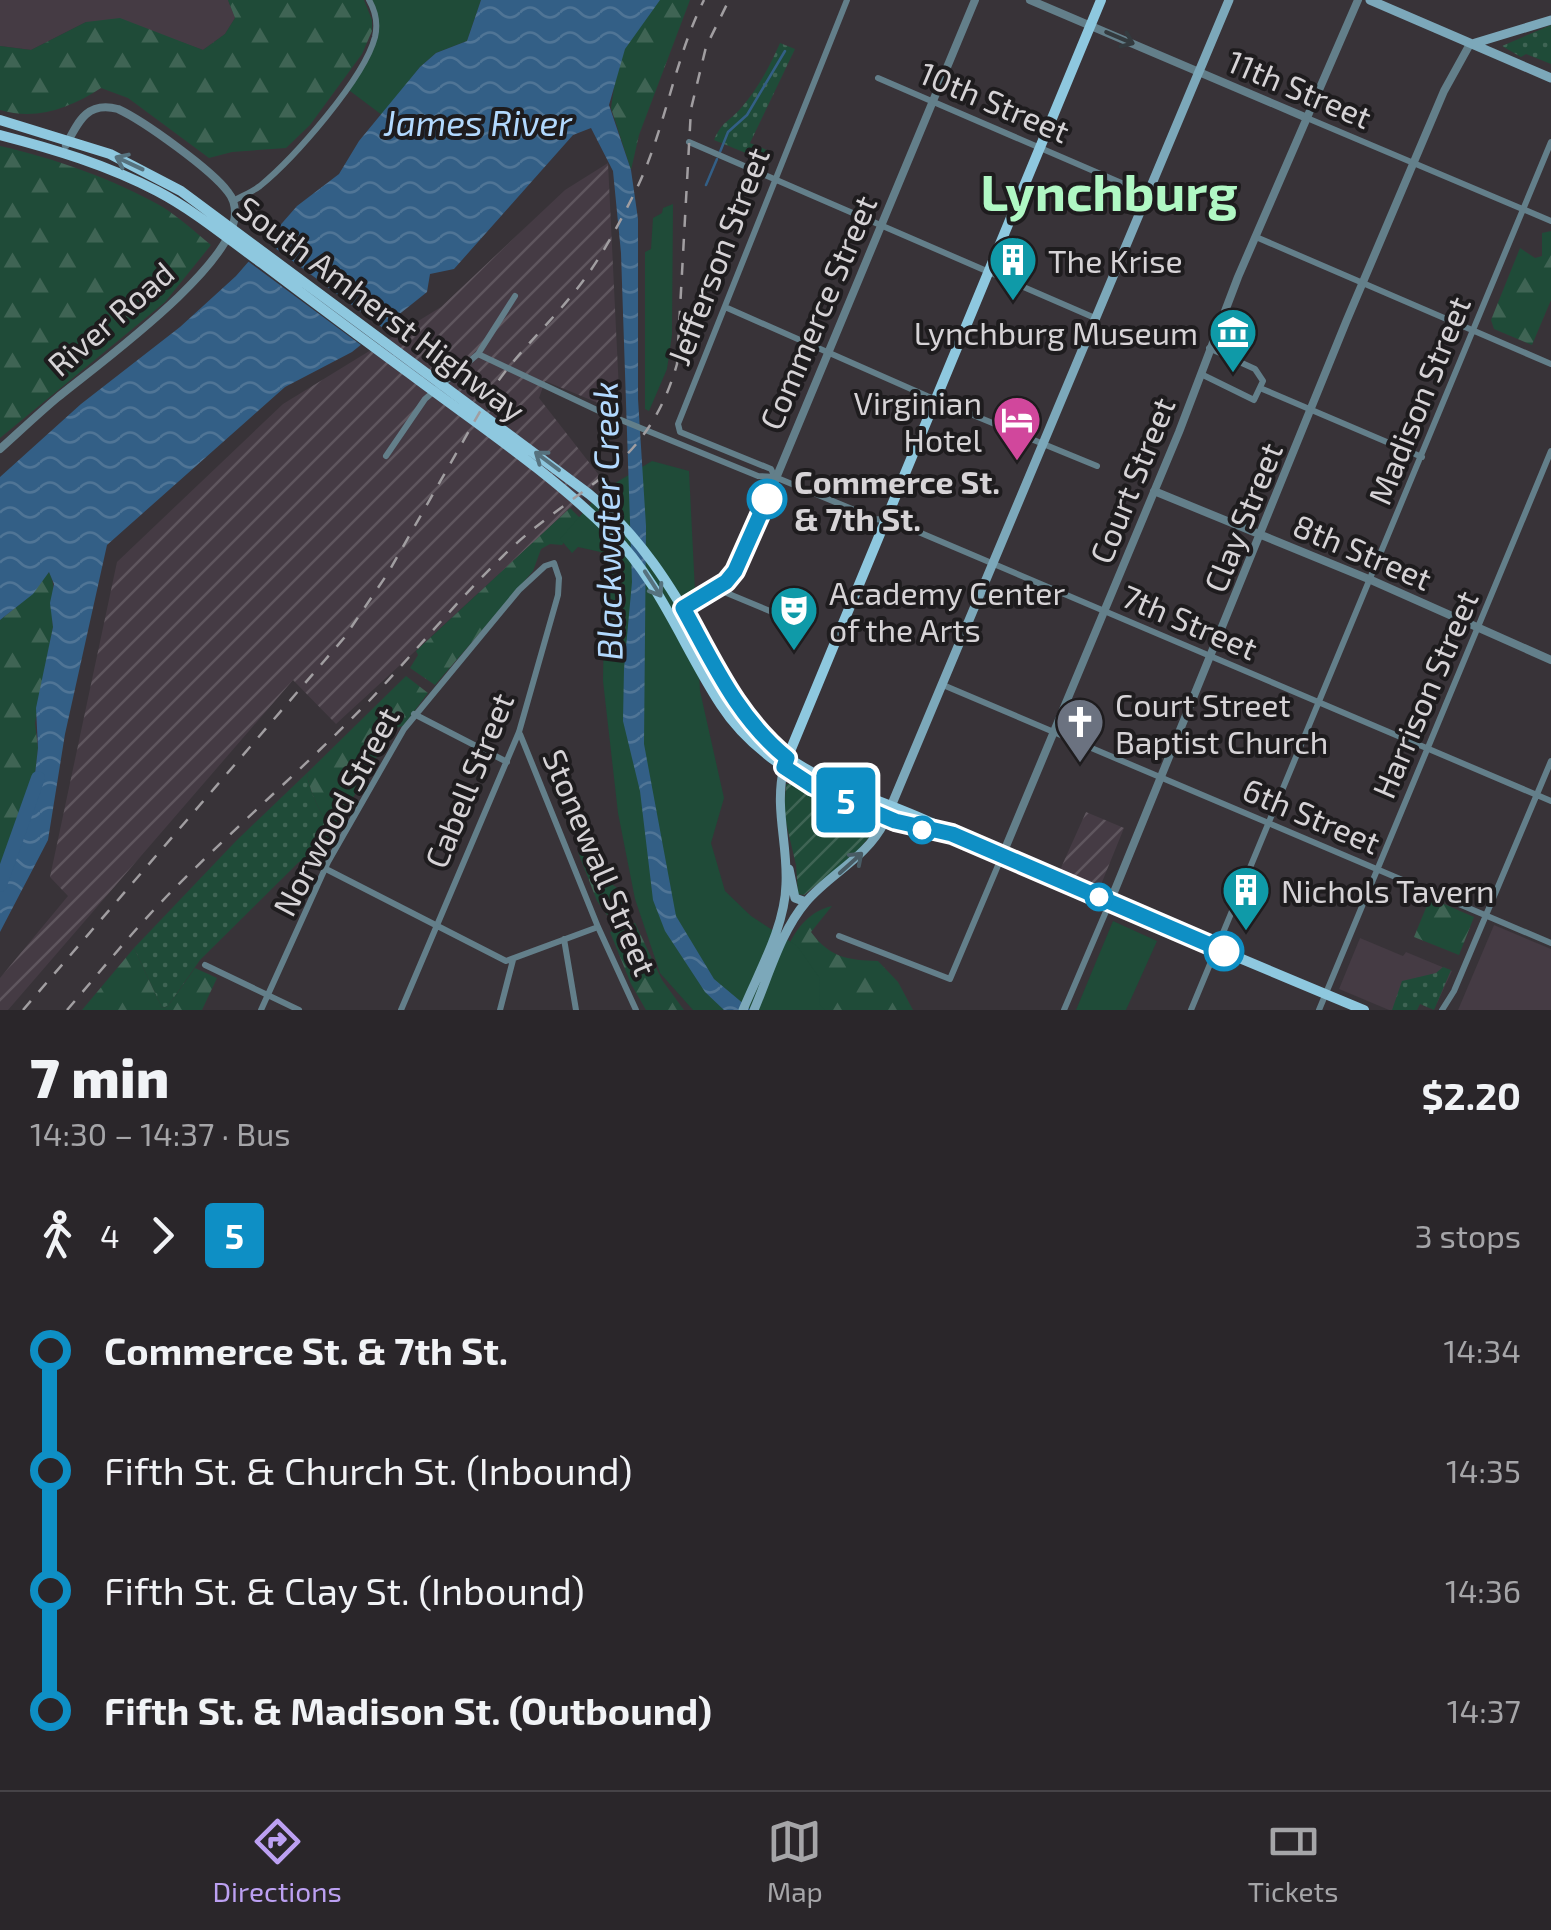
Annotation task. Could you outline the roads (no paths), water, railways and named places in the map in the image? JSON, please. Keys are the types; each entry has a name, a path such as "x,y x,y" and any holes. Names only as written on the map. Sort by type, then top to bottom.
{"main road":[{"path":"806,902 793,893 786,860 778,801 786,763 1101,0"},
{"path":"754,1010 789,929 806,902 873,842 889,812 1229,0"},
{"path":"1370,0 1551,78"},
{"path":"1470,44 1551,20"},
{"name":"South Amherst Highway","path":"0,120 69,139 154,174 596,519 642,568 720,705 739,730 786,763"},
{"name":"South Amherst Highway","path":"0,135 62,152 144,184 209,218 589,494 636,540 683,608 742,714 786,763"},
{"path":"786,763 813,786 889,812 907,826 952,834 1364,1010"},
{"path":"742,1010 778,925 786,887 786,860"}],"street":[{"path":"62,152 82,116 92,108 118,109 211,176 233,200 262,184 321,120 356,74 375,35 376,16 368,0"},
{"name":"Jefferson Street","path":"775,477 771,469 680,432 678,424 847,0"},
{"name":"Commerce Street","path":"672,615 726,582 741,560 975,0"},
{"name":"11th Street","path":"1030,0 1551,222"},
{"name":"Court Street","path":"839,936 950,979 1154,491 1209,348 1358,0"},
{"name":"Clay Street","path":"1064,1010 1413,164 1444,91 1470,44"},
{"name":"10th Street","path":"878,78 1147,194"},
{"path":"689,142 1095,318"},
{"name":"Madison Street","path":"1191,1010 1551,142"},
{"name":"River Road","path":"0,448 171,305 225,241 234,220 233,200"},
{"path":"1256,237 1551,364"},
{"path":"386,456 425,399 478,354 515,296"},
{"path":"725,307 1098,466"},
{"path":"1200,374 1254,400 1260,388 1262,381 1255,369 1209,348"},
{"name":"7th Street","path":"478,354 599,412 758,476 775,477 895,522 1551,801"},
{"path":"1260,388 1422,457"},
{"name":"Harrison Street","path":"1320,1010 1551,452"},
{"name":"8th Street","path":"1154,491 1551,660"},
{"name":"Norwood Street","path":"260,1010 326,869 414,714 519,590 545,566 554,563"},
{"name":"Cabell Street","path":"401,1010 519,732 558,596 559,578 554,563"},
{"path":"717,588 806,626"},
{"name":"6th Street","path":"944,686 1551,943"},
{"path":"414,714 507,762"},
{"name":"Stonewall Street","path":"519,732 636,1010"},
{"path":"1442,1010 1487,916 1551,761"},
{"path":"326,869 506,960 598,927"},
{"path":"564,939 576,1010"},
{"path":"500,1010 513,960"},
{"path":"204,965 299,1010"},
{"path":"1451,1010 1454,991"}],"water":[{"name":"James River","path":"481,0 660,0 625,49 609,105 631,170 638,219 638,399 646,526 644,744 676,916 714,979 751,1010 724,1010 705,992 665,931 653,900 640,791 623,721 632,582 621,253 613,171 591,128 573,135 454,269 430,274 427,292 352,352 285,387 107,545 65,734 48,840 0,932 0,872 30,818 38,748 36,708 53,627 50,603 54,584 49,572 33,594 0,620 0,477 81,404 180,327 236,276 297,206 339,174 359,141 420,67 436,53 467,41"}],"waterway":[{"path":"720,152 728,132 747,115 785,51"},
{"path":"706,185 717,159"},
{"name":"James River","path":"0,885 38,778"}],"railway":[{"path":"23,1010 344,638 388,573 494,387 572,295 612,236 647,165 704,0"},
{"path":"67,1010 167,896 369,701 503,556 605,474 647,430 664,401 677,364 691,109 706,47 729,0"}],"place":[{"name":"The Krise","path":"1013,302"},
{"name":"Lynchburg Museum","path":"1233,374"},
{"name":"Virginian Hotel","path":"1017,462"},
{"name":"Commerce St. & 7th St.","path":"767,499"},
{"name":"Academy Center of the Arts","path":"794,652"},
{"name":"Court Street Baptist Church","path":"1080,764"},
{"name":"Nichols Tavern","path":"1246,932"}],"district":[{"name":"Lynchburg","path":"1109,190"}],"water label":[{"name":"Blackwater Creek","path":"606,521"}]}
